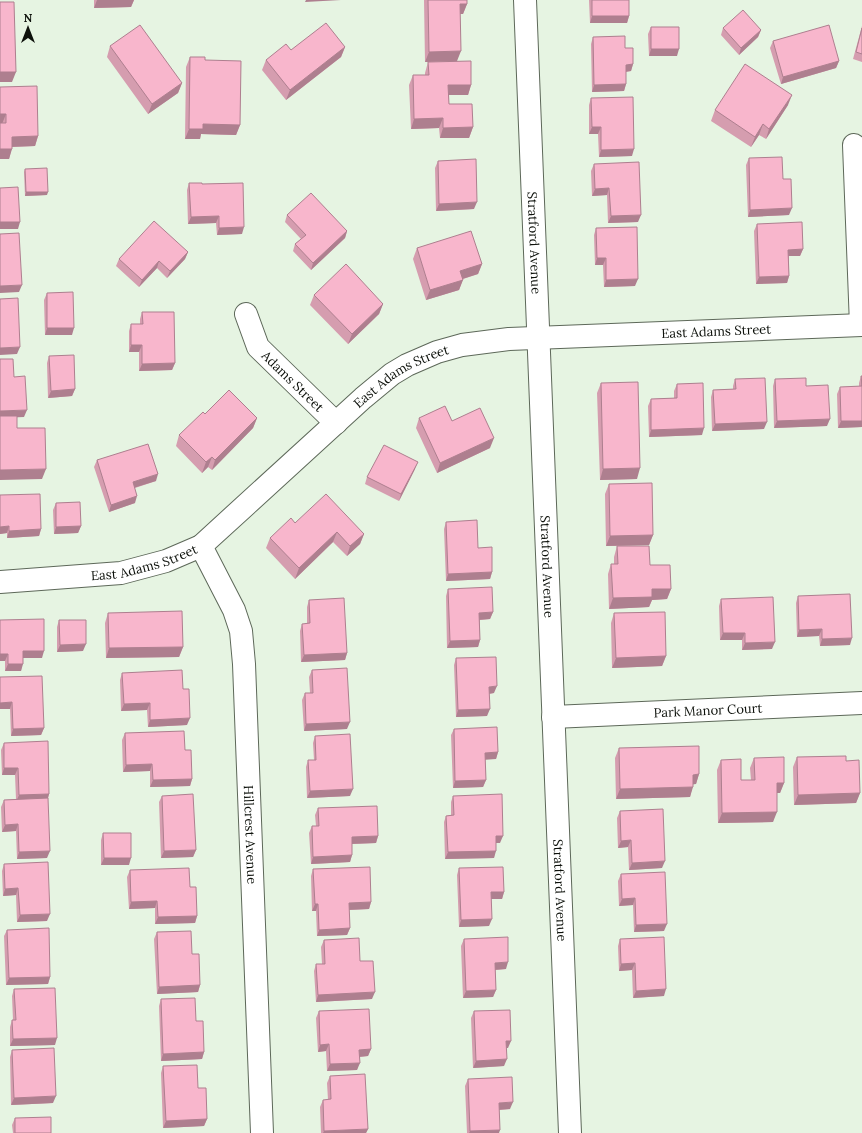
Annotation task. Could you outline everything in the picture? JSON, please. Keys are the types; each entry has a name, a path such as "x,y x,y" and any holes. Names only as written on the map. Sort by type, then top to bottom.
{"street":[{"name":"Stratford Avenue","path":"525,0 570,1133"},
{"path":"854,145 862,325"},
{"name":"Adams Street","path":"246,314 258,347 336,423"},
{"name":"East Adams Street","path":"0,582 121,573 166,561 201,546 363,398 392,374 407,365 437,352 462,345 538,338 862,325"},
{"name":"Hillcrest Avenue","path":"201,546 234,610 241,631 244,664 262,1133"},
{"name":"Park Manor Court","path":"554,717 862,703"}],"building":[{"path":"428,0 467,0 467,4 460,4 461,51 429,52"},
{"path":"592,0 629,0 629,16 592,16"},
{"path":"0,2 14,2 16,72 0,72"},
{"path":"743,10 761,30 741,48 723,28"},
{"path":"326,23 345,47 290,90 266,60 286,44 291,50"},
{"path":"140,25 182,83 152,104 110,46"},
{"path":"829,25 839,61 783,77 773,41"},
{"path":"651,27 679,27 679,49 651,49"},
{"path":"862,28 862,54 856,52"},
{"path":"625,36 625,48 633,48 633,64 626,65 626,84 594,85 593,37"},
{"path":"190,57 205,57 205,60 241,61 240,125 203,124 203,129 189,129"},
{"path":"471,61 471,85 448,85 449,104 472,104 473,127 443,128 443,118 414,119 413,75 429,75 428,62"},
{"path":"745,64 792,95 769,129 763,124 755,137 715,110"},
{"path":"37,86 38,136 12,137 12,149 0,149 0,123 6,123 6,114 0,114 0,87"},
{"path":"633,97 634,149 601,150 601,127 592,127 591,98"},
{"path":"782,157 783,179 791,179 792,208 750,210 749,158"},
{"path":"476,159 477,202 439,204 438,161"},
{"path":"639,162 641,215 611,216 609,188 595,189 594,164"},
{"path":"47,168 48,192 26,192 25,169"},
{"path":"189,183 243,183 244,227 219,228 219,216 191,217"},
{"path":"18,187 20,222 0,222 0,188"},
{"path":"311,193 347,231 313,263 295,244 306,235 287,215"},
{"path":"154,221 188,252 170,271 159,261 142,280 119,259"},
{"path":"802,222 803,249 788,250 789,276 759,277 757,224"},
{"path":"637,227 638,279 606,280 606,258 597,258 596,228"},
{"path":"471,231 482,264 460,271 463,280 430,290 417,248"},
{"path":"19,233 22,285 0,286 0,234"},
{"path":"346,264 383,304 352,334 314,295"},
{"path":"73,292 74,328 47,328 47,293"},
{"path":"18,298 20,347 0,348 0,299"},
{"path":"142,312 174,312 175,363 142,364 142,345 131,345 131,324 143,324"},
{"path":"74,355 75,389 51,391 49,356"},
{"path":"0,359 13,359 14,377 25,376 27,410 0,411"},
{"path":"765,378 767,422 715,424 713,390 736,389 735,379"},
{"path":"806,378 806,386 828,385 830,419 777,421 775,379"},
{"path":"638,382 640,468 603,469 601,383"},
{"path":"703,383 704,428 651,430 651,399 677,398 677,384"},
{"path":"862,386 862,421 841,421 840,387"},
{"path":"229,390 257,418 215,460 212,457 206,462 179,435 203,412 205,414"},
{"path":"445,406 452,421 480,408 494,438 440,463 419,418"},
{"path":"0,416 17,416 17,428 45,428 46,469 0,470"},
{"path":"148,444 158,474 133,482 137,496 111,505 97,460"},
{"path":"384,445 418,462 401,494 367,477"},
{"path":"652,483 653,535 610,536 609,484"},
{"path":"40,494 41,529 9,531 9,526 0,527 0,495"},
{"path":"326,494 364,534 350,546 337,532 299,568 270,538 291,518 295,523"},
{"path":"80,502 81,526 56,527 56,503"},
{"path":"477,520 478,548 492,547 492,572 448,574 446,522"},
{"path":"617,546 649,546 650,565 670,565 671,589 652,589 652,597 613,598 611,564 618,564"},
{"path":"492,587 493,612 479,613 480,640 450,641 448,589"},
{"path":"850,594 852,638 822,639 822,629 799,630 798,596"},
{"path":"773,597 775,642 745,643 745,633 723,633 721,599"},
{"path":"344,598 347,653 304,655 302,624 310,623 309,600"},
{"path":"182,611 183,647 109,648 108,613"},
{"path":"665,612 666,656 616,658 614,613"},
{"path":"44,619 44,651 23,651 23,664 8,664 8,654 0,654 0,620"},
{"path":"59,620 86,620 86,644 60,645"},
{"path":"496,657 497,686 489,687 490,709 458,710 456,658"},
{"path":"347,668 350,722 306,724 305,693 313,693 312,670"},
{"path":"182,670 183,689 189,689 190,718 150,720 150,703 124,704 122,673"},
{"path":"42,676 44,728 13,729 12,702 0,703 0,677"},
{"path":"497,727 498,752 485,753 486,780 455,781 454,729"},
{"path":"184,731 185,750 191,750 192,779 153,780 152,764 126,765 125,733"},
{"path":"350,734 353,789 310,791 308,760 316,760 315,736"},
{"path":"48,741 49,794 19,795 18,768 4,768 4,743"},
{"path":"699,746 699,774 693,775 693,787 620,789 619,748"},
{"path":"846,756 846,761 859,760 860,793 798,795 797,757"},
{"path":"784,757 784,783 777,783 777,812 722,813 721,760 741,759 741,780 755,780 754,758"},
{"path":"193,794 196,850 164,851 162,796"},
{"path":"502,794 503,836 496,836 496,851 448,852 446,816 454,815 453,796"},
{"path":"48,798 50,851 19,852 18,824 5,825 4,800"},
{"path":"377,806 378,836 352,837 352,855 313,857 312,826 319,826 318,808"},
{"path":"663,809 665,861 632,863 631,840 621,841 620,811"},
{"path":"103,833 131,833 131,858 104,858"},
{"path":"48,862 50,914 20,915 18,888 5,889 4,864"},
{"path":"370,867 371,902 349,903 350,928 319,930 318,904 315,904 313,869"},
{"path":"503,867 504,892 491,892 492,919 461,920 459,868"},
{"path":"189,868 190,887 196,887 197,916 158,917 157,901 131,902 130,870"},
{"path":"665,872 667,924 636,925 635,898 622,899 621,874"},
{"path":"49,928 50,977 9,978 7,930"},
{"path":"191,931 192,954 199,954 200,985 159,987 157,932"},
{"path":"508,937 508,962 495,963 496,990 466,991 464,939"},
{"path":"664,937 666,989 636,991 635,963 621,964 620,939"},
{"path":"359,938 360,961 373,961 375,992 318,995 316,964 325,964 324,940"},
{"path":"55,988 57,1038 13,1039 12,1020 16,1020 14,989"},
{"path":"195,998 196,1021 203,1021 204,1052 163,1054 161,999"},
{"path":"369,1009 371,1049 359,1050 360,1063 330,1064 329,1044 320,1045 319,1011"},
{"path":"510,1010 511,1041 506,1041 507,1059 476,1061 474,1011"},
{"path":"54,1048 56,1096 14,1098 12,1050"},
{"path":"197,1065 198,1088 206,1088 207,1119 166,1121 163,1066"},
{"path":"365,1074 368,1129 324,1131 323,1100 331,1099 330,1076"},
{"path":"512,1077 513,1102 499,1103 500,1130 470,1131 468,1079"},
{"path":"51,1117 51,1133 15,1133 15,1118"}]}
